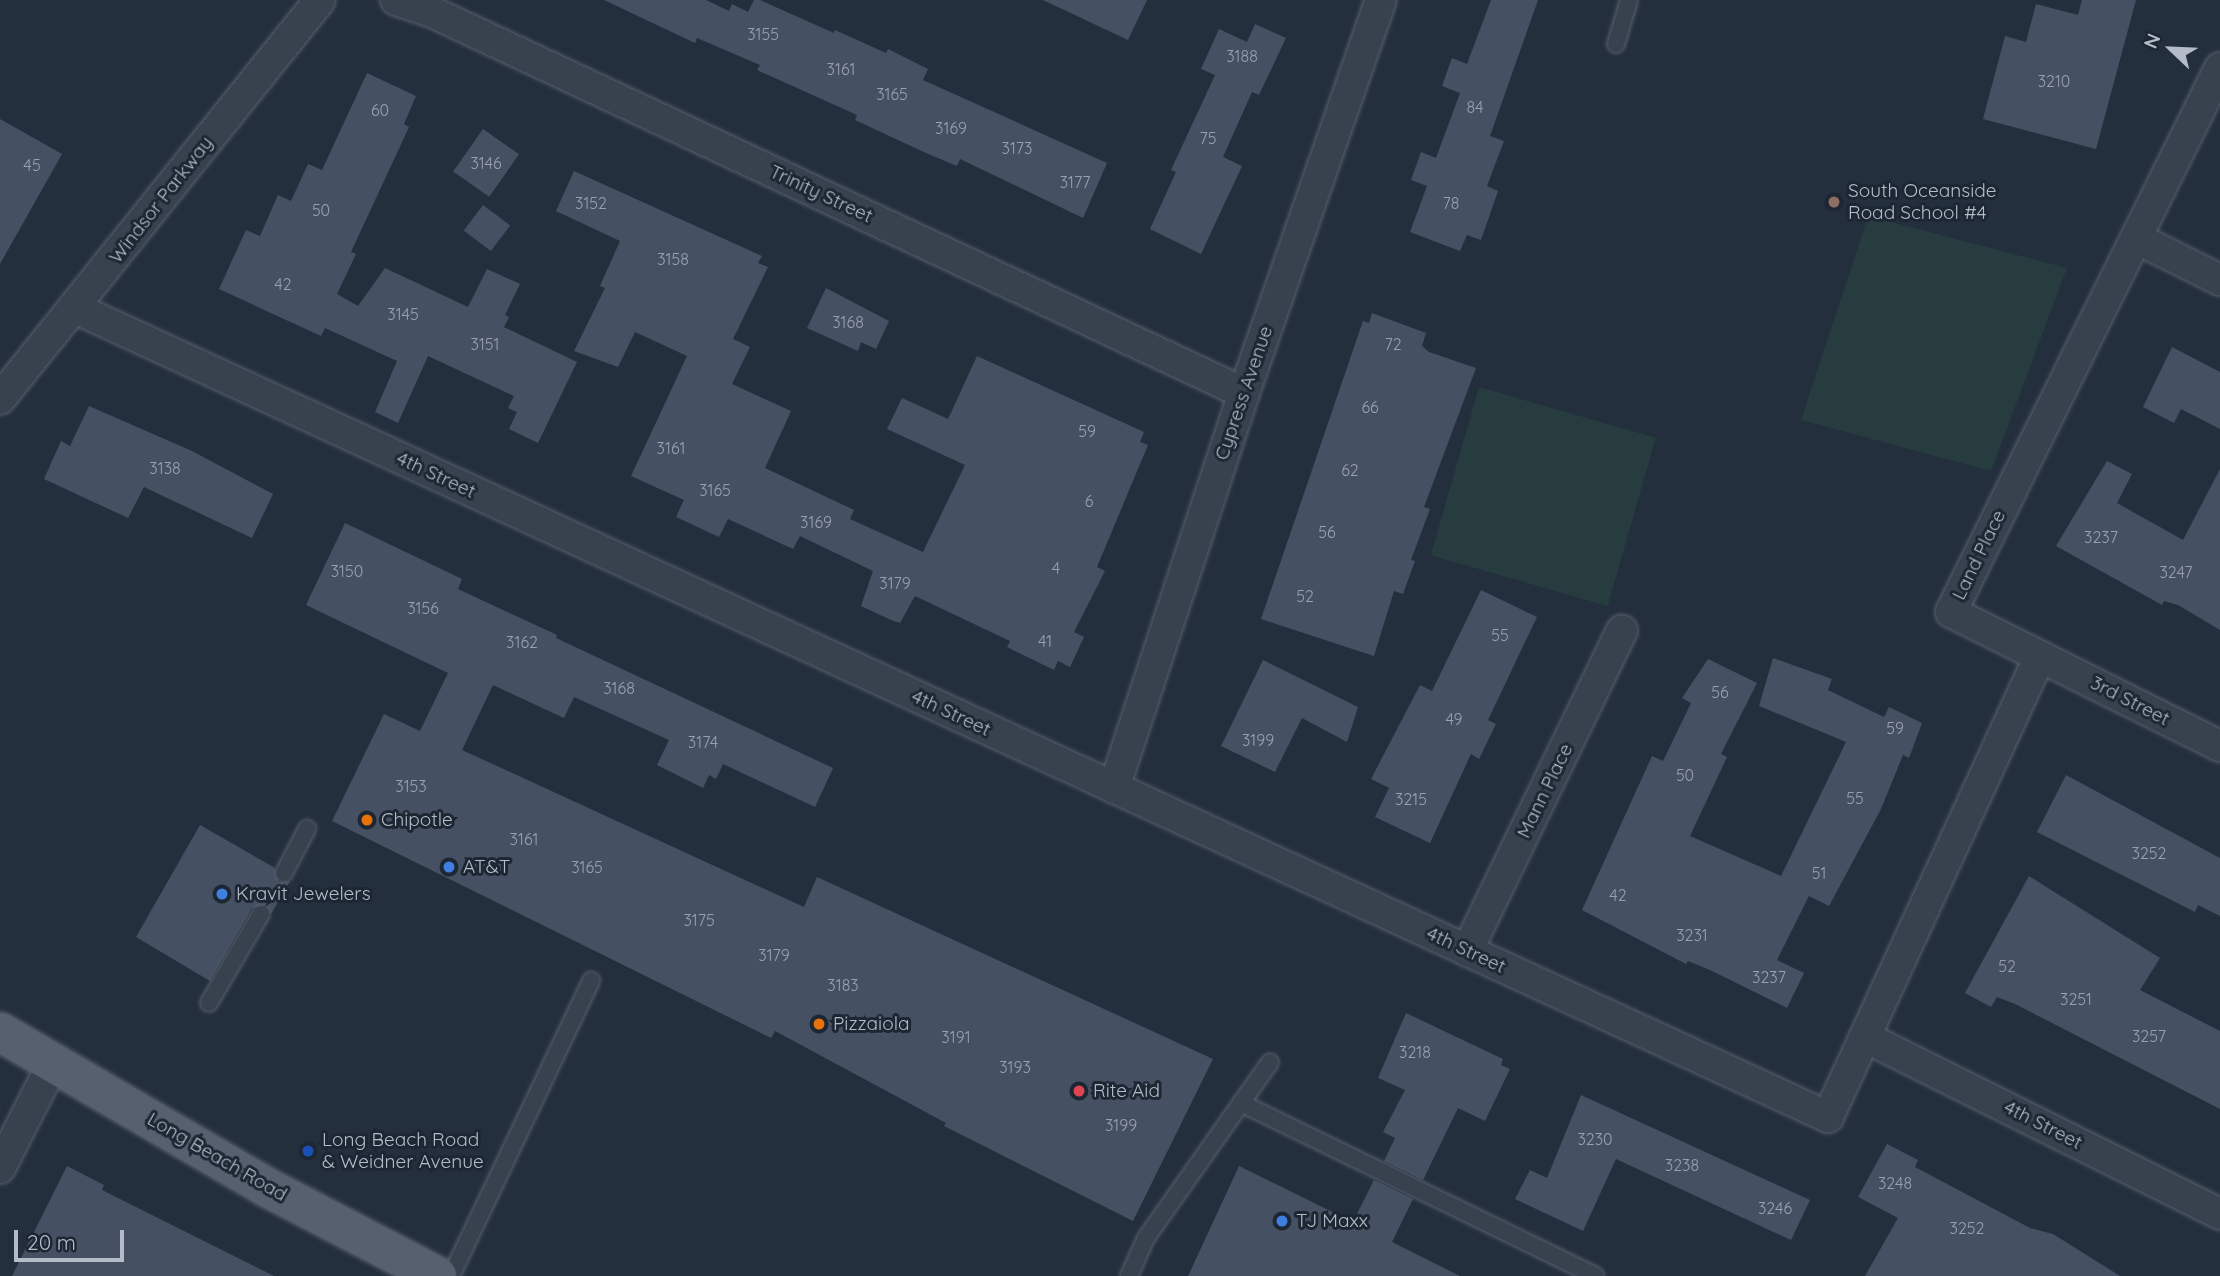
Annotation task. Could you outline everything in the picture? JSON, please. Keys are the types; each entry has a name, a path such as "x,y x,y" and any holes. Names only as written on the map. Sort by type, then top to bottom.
{"main road":[{"name":"Long Beach Road","path":"0,1032 265,1187 437,1276"}],"street":[{"name":"Windsor Parkway","path":"0,399 320,0"},
{"name":"Trinity Street","path":"397,0 432,12 1244,393"},
{"name":"Cypress Avenue","path":"1114,788 1244,393 1381,0"},
{"name":"Land Place","path":"2040,656 1951,612 2220,68"},
{"path":"2136,238 2220,280"},
{"name":"4th Street","path":"75,308 1828,1117 1865,1037 2220,1214"},
{"name":"Mann Place","path":"1467,951 1622,631"},
{"path":"1865,1037 2040,656"},
{"name":"3rd Street","path":"2040,656 2220,746"},
{"path":"0,1168 52,1063"}],"lane":[{"path":"1616,44 1629,0"},
{"path":"284,873 307,830"},
{"path":"209,1003 261,914"},
{"path":"451,1276 591,981"},
{"path":"1129,1276 1146,1238 1270,1062"},
{"path":"1241,1103 1595,1276"}],"green space":[{"path":"1868,216 2067,268 1991,471 1801,420"},
{"path":"1479,387 1656,438 1608,606 1431,555"}],"building":[{"path":"604,0 706,0 729,11 732,4 748,12 754,0 760,0 886,53 888,49 928,69 923,80 1107,163 1083,218 960,159 957,166 926,153 855,120 857,115 757,70 760,65 697,38 695,43"},
{"path":"1043,0 1147,0 1128,40"},
{"path":"1491,0 1538,0 1490,136 1504,141 1487,186 1498,191 1481,240 1467,235 1460,251 1410,232 1427,186 1411,180 1421,152 1436,158 1460,93 1442,86 1452,58 1467,64"},
{"path":"2082,0 2136,0 2096,149 1983,119 2005,36 2026,42 2036,4 2078,15"},
{"path":"1255,24 1286,38 1259,95 1252,92 1223,157 1242,166 1201,254 1150,229 1176,172 1171,170 1215,75 1201,69 1219,29 1247,42"},
{"path":"367,73 416,96 404,124 409,127 351,252 356,254 337,294 358,306 385,268 468,307 487,269 520,284 505,315 509,317 504,327 577,362 538,443 509,429 517,412 508,408 514,396 428,356 398,423 375,412 397,361 325,328 321,336 219,289 246,230 260,236 278,195 291,201 308,164 322,170"},
{"path":"0,119 62,154 0,264"},
{"path":"483,129 519,154 489,197 453,172"},
{"path":"574,171 762,256 758,263 768,267 733,339 750,347 732,384 791,411 765,468 854,510 850,519 923,552 965,465 887,429 902,398 948,419 977,356 1144,432 1140,442 1148,445 1097,567 1105,571 1074,632 1084,637 1070,667 1058,661 1054,670 1007,647 1010,641 915,596 900,623 891,620 861,606 873,571 800,536 793,549 728,519 719,537 676,517 684,500 631,476 687,356 635,332 618,367 574,351 605,288 600,286 620,241 556,211"},
{"path":"483,205 510,225 491,251 464,231"},
{"path":"826,288 889,321 876,349 861,342 858,351 807,328"},
{"path":"1372,313 1426,333 1422,346 1429,352 1476,368 1424,507 1430,509 1411,560 1415,561 1403,594 1394,591 1374,656 1261,619 1363,321 1369,323"},
{"path":"2172,347 2220,372 2220,429 2181,409 2174,423 2143,407"},
{"path":"89,406 192,451 273,494 252,538 144,487 128,518 44,479 61,441 70,446"},
{"path":"2107,461 2132,474 2117,503 2183,540 2220,469 2220,630 2178,605 2164,601 2162,605 2056,546"},
{"path":"345,523 462,579 458,589 833,768 815,807 723,764 716,779 709,775 703,788 657,765 669,740 574,697 564,718 493,685 462,750 804,907 817,877 1213,1059 1133,1221 944,1126 946,1123 775,1031 771,1038 332,821 384,714 420,731 448,673 306,605"},
{"path":"1481,590 1537,617 1488,720 1496,724 1479,759 1471,754 1430,843 1375,817 1389,788 1371,779 1420,685 1432,691"},
{"path":"1773,658 1832,679 1828,690 1884,717 1889,707 1922,723 1909,758 1903,755 1881,809 1829,906 1809,896 1777,960 1804,973 1787,1008 1710,970 1688,961 1686,964 1582,910 1652,756 1663,761 1691,703 1682,698 1708,659 1757,683 1721,754 1727,757 1690,836 1781,876 1846,742 1759,706"},
{"path":"1263,660 1358,707 1347,742 1302,718 1275,772 1221,746"},
{"path":"2066,775 2220,858 2220,916 2198,905 2195,912 2037,832"},
{"name":"Kravit Jewelers","path":"200,825 275,868 279,882 290,881 271,914 266,905 252,908 210,981 136,937"},
{"path":"2029,876 2160,958 2140,990 2220,1031 2220,1109 2015,1004 1997,997 1991,1007 1965,993"},
{"path":"1406,1013 1503,1059 1501,1065 1510,1069 1485,1121 1458,1108 1423,1180 1384,1161 1395,1138 1383,1132 1405,1090 1378,1078"},
{"path":"1581,1095 1810,1200 1791,1240 1616,1159 1583,1231 1515,1199 1530,1170 1547,1178"},
{"path":"1887,1144 1918,1160 1915,1167 2030,1228 2053,1234 2120,1276 1865,1276 1898,1218 1858,1197"},
{"path":"67,1166 104,1185 102,1190 274,1276 12,1276"},
{"name":"TJ Maxx","path":"1239,1166 1353,1222 1374,1180 1413,1199 1392,1242 1460,1276 1188,1276"}],"place":[{"name":"South Oceanside Road School #4","path":"1834,202"},
{"name":"Chipotle","path":"367,820"},
{"name":"AT&T","path":"449,867"},
{"name":"Kravit Jewelers","path":"222,894"},
{"name":"Pizzaiola","path":"819,1024"},
{"name":"Rite Aid","path":"1079,1091"},
{"name":"Long Beach Road & Weidner Avenue","path":"308,1151"},
{"name":"TJ Maxx","path":"1282,1221"}]}
